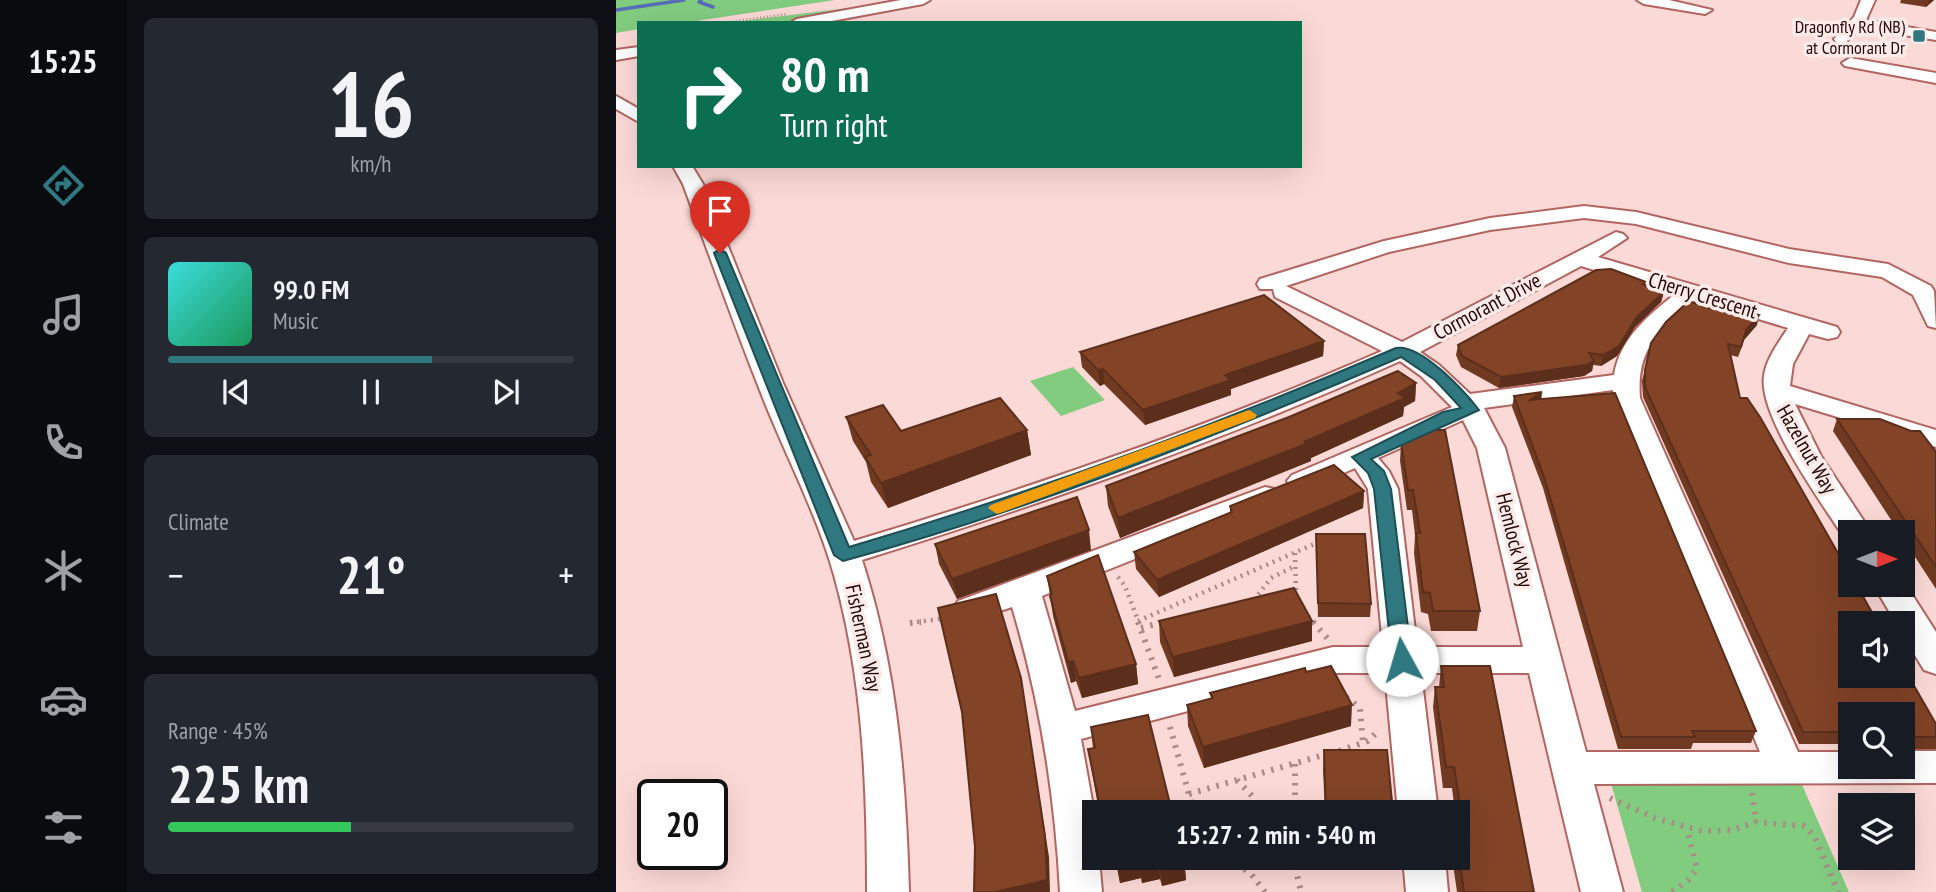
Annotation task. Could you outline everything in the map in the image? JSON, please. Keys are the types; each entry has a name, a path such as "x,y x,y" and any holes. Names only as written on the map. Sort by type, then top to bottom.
{"street":[{"path":"829,20 923,0"},
{"path":"1644,0 1705,10"},
{"path":"1841,39 1857,23 1868,0"},
{"path":"876,9 907,21"},
{"path":"1857,23 1926,51 1936,78"},
{"path":"616,55 637,51"},
{"path":"1850,63 1926,51"},
{"path":"616,101 637,116"},
{"name":"Fisherman Way","path":"683,168 693,184 781,409 826,506 843,555 877,700 884,761 888,892"},
{"name":"Hemlock Way","path":"1602,892 1491,448 1469,407 1441,377 1401,351 1275,288 1384,247 1490,224 1584,212 1636,218 1778,253 1888,271 1923,291 1936,321"},
{"name":"Cormorant Drive","path":"843,555 989,511 1152,453 1289,400 1401,351 1616,238"},
{"name":"Cherry Crescent","path":"1578,258 1815,328"},
{"path":"1692,292 1640,339 1631,354 1624,381 1627,398 1786,768"},
{"name":"Hazelnut Way","path":"1815,328 1779,366 1775,390 1785,415 1849,520"},
{"path":"970,609 1105,560 1360,457 1469,407 1624,381"},
{"path":"1775,390 1936,439"},
{"path":"1360,457 1375,471 1383,489 1417,800"},
{"path":"1024,591 1062,729 1078,835 1081,892"},
{"path":"1897,597 1936,661"},
{"path":"1062,729 1326,661 1545,660"},
{"path":"1572,768 1936,767"},
{"path":"1424,870 1427,892"}],"path":[{"path":"1139,625 1326,539"},
{"path":"1295,553 1295,590 1299,602"},
{"path":"1105,560 1125,586 1164,691"},
{"path":"1254,600 1271,578 1295,566"},
{"path":"1285,593 1295,590"},
{"path":"1242,603 1265,598"},
{"path":"910,623 967,614 970,609"},
{"path":"1302,610 1329,640 1331,648"},
{"path":"1139,625 1166,622"},
{"path":"1341,691 1360,708 1363,744"},
{"path":"1189,794 1363,744 1381,728 1386,710 1406,704"},
{"path":"1166,716 1191,800"},
{"path":"1295,764 1296,800"},
{"path":"1237,780 1255,800"},
{"path":"1609,798 1655,818 1687,828 1719,831 1756,822 1804,826 1814,836 1838,892"},
{"path":"1672,892 1690,879 1697,867 1697,857 1687,828"},
{"path":"1246,870 1265,892"},
{"path":"1297,870 1301,892"}],"green space":[{"path":"616,0 835,0 696,21 637,21 637,29 616,33"},
{"path":"873,5 880,6 796,21 742,21"},
{"path":"1073,367 1105,400 1061,416 1030,381"},
{"path":"1610,780 1800,780 1849,892 1642,892"}],"building":[{"path":"1611,269 1664,292 1637,317 1619,346 1603,355 1589,353 1594,361 1586,365 1501,377 1462,356 1458,345 1596,270"},
{"path":"1264,295 1324,341 1225,375 1231,380 1143,410 1103,369 1098,370 1080,352"},
{"path":"1689,301 1711,309 1717,302 1759,315 1746,330 1741,347 1728,344 1740,398 1747,398 1760,417 1838,553 1838,597 1863,597 1871,611 1838,611 1838,688 1915,688 1936,724 1936,737 1915,737 1915,702 1838,702 1838,732 1803,732 1645,387 1645,370 1651,343 1666,322"},
{"path":"1398,371 1416,383 1398,393 1405,398 1304,442 1311,442 1118,518 1106,486 1289,417"},
{"path":"1542,392 1530,400 1615,393 1756,731 1692,731 1695,737 1621,737 1544,477 1514,396"},
{"path":"1000,398 1027,430 881,483 865,457 871,455 846,417 883,405 901,431"},
{"path":"1837,419 1880,419 1911,431 1920,431 1936,452 1936,567 1915,536 1915,520 1905,520"},
{"path":"1409,430 1445,430 1480,611 1433,611 1430,593 1423,592 1416,533 1420,533 1413,490 1408,490 1401,442 1409,442"},
{"path":"1334,465 1364,491 1157,580 1134,552 1232,512 1230,506"},
{"path":"1077,497 1089,530 952,579 935,544"},
{"path":"1316,534 1365,534 1371,604 1318,603"},
{"path":"1098,555 1136,664 1079,678 1073,661 1068,662 1047,576"},
{"path":"1294,588 1312,621 1173,657 1159,621"},
{"path":"996,594 1021,678 1045,836 1047,880 995,892 974,892 975,847 962,712 938,608"},
{"path":"1331,666 1352,705 1203,747 1187,705 1213,698 1210,693 1305,668 1306,672"},
{"path":"1441,666 1490,666 1534,892 1464,892 1461,870 1470,870 1470,800 1459,800 1454,767 1446,767 1435,687 1444,687"},
{"path":"1148,715 1169,800 1099,800 1088,749 1095,748 1091,727"},
{"path":"1324,750 1387,750 1392,800 1326,800"}],"waterway":[{"path":"616,10 684,0"},
{"path":"701,0 699,2 713,7"}],"slow traffic":[{"path":"997,508 1249,415"}],"place":[{"name":"Dragonfly Rd (NB) at Cormorant Dr","path":"1919,36"}],"route":[{"path":"720,253 781,409 826,506 843,555 989,511 1152,453 1289,400 1401,351 1421,361 1441,377 1472,410 1448,416 1360,457 1375,471 1383,489 1402,660"}]}
